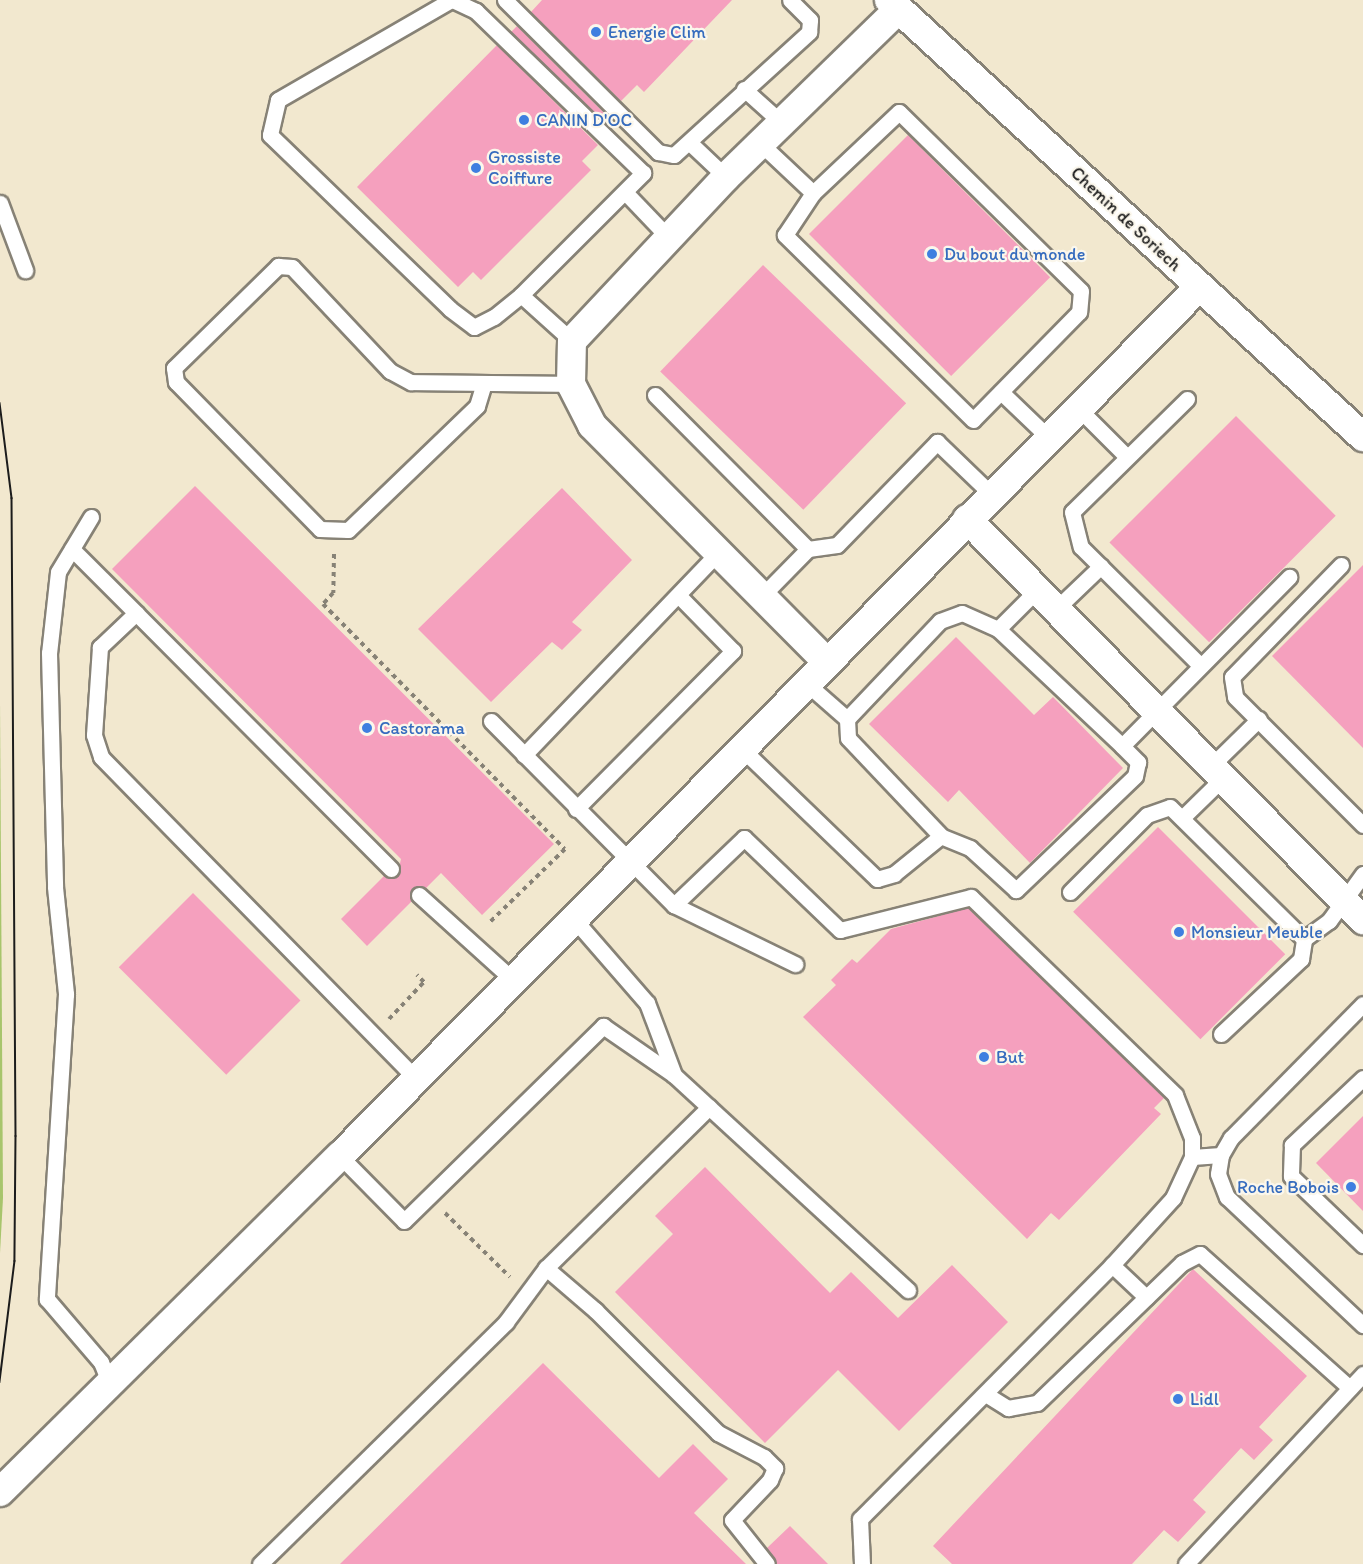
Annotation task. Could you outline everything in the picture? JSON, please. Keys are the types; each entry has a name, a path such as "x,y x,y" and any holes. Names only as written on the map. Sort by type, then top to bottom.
{"street":[{"path":"826,661 592,425 571,384 572,340 726,177 783,124 894,4"},
{"name":"Chemin de Soriech","path":"894,4 1363,437"},
{"path":"0,1492 340,1156 805,682 1200,287"},
{"path":"967,519 1363,920"}],"lane":[{"path":"451,0 476,10 643,173 521,295 494,317 474,327 450,309 270,135 278,100 451,0"},
{"path":"505,0 658,152 674,155 690,143 744,89 808,32 810,20 790,0"},
{"path":"744,89 783,124"},
{"path":"899,112 1081,291 1079,312 973,420 785,235 813,193 899,112"},
{"path":"690,143 726,177"},
{"path":"760,143 813,193"},
{"path":"625,192 668,237"},
{"path":"0,203 25,270"},
{"path":"484,383 477,406 348,530 320,529 176,382 174,368 278,266 292,267 390,371 411,382 571,384"},
{"path":"521,295 572,340"},
{"path":"1001,392 1049,438"},
{"path":"655,395 808,549"},
{"path":"1187,399 1072,512 1081,547 1200,665"},
{"path":"1078,408 1127,457"},
{"path":"761,597 808,549 837,545 937,442 992,495"},
{"path":"91,517 58,572 50,653 55,887 66,994 47,1299 101,1362 109,1382"},
{"path":"72,549 391,869"},
{"path":"524,755 718,554"},
{"path":"1341,565 1232,677 1235,696 1363,825"},
{"path":"998,629 1101,566"},
{"path":"1122,746 1155,710 1289,577"},
{"path":"576,809 733,651 679,596"},
{"path":"136,613 100,647 94,735 101,757 416,1079"},
{"path":"805,682 847,718 848,738 941,836 970,848 1016,890 1135,776 1138,762 998,629 962,613 940,621 847,718"},
{"path":"1182,818 1258,719"},
{"path":"491,721 674,905 795,964"},
{"path":"741,748 877,879 894,874 941,836"},
{"path":"1070,892 1147,815 1170,807 1304,939"},
{"path":"674,905 744,838 840,930 971,897 1175,1095 1192,1138 1192,1157 1173,1198 987,1395 860,1519 862,1564"},
{"path":"1221,1034 1301,959 1304,939 1329,921 1342,899 1363,874"},
{"path":"419,895 513,980"},
{"path":"573,918 647,1003 674,1076"},
{"path":"1363,1004 1231,1138 1221,1155 1218,1174 1227,1197 1363,1326"},
{"path":"340,1156 404,1221 603,1026 674,1076 908,1290"},
{"path":"1363,1078 1292,1145 1291,1176 1363,1245"},
{"path":"260,1564 506,1322 546,1268 709,1107"},
{"path":"1192,1157 1221,1155"},
{"path":"987,1395 1008,1408 1037,1403 1182,1263 1200,1254 1350,1388"},
{"path":"1112,1264 1146,1297"},
{"path":"546,1268 595,1310 718,1433 764,1457 775,1468 770,1480 732,1520 767,1564"},
{"path":"1186,1564 1363,1374"}],"path":[{"path":"335,529 333,593 323,604 565,849 470,942"},
{"path":"429,1197 528,1295"}],"green space":[{"path":"0,701 3,1198 0,1253"}],"building":[{"path":"542,0 732,0 644,92 637,85 621,101 531,12"},
{"path":"517,26 607,116 601,121 511,32"},
{"path":"497,45 598,145 582,161 591,170 481,280 473,272 458,287 357,187"},
{"name":"Du bout du monde","path":"908,135 1050,277 951,376 809,234"},
{"path":"763,265 906,403 803,510 660,371"},
{"path":"1236,416 1336,516 1209,642 1109,543"},
{"name":"Castorama","path":"195,486 554,844 482,915 441,873 426,888 412,888 412,901 367,946 341,919 384,876 397,876 401,859 112,569"},
{"path":"562,488 632,560 572,622 582,630 562,650 552,642 491,702 418,629"},
{"path":"1363,565 1363,748 1272,656"},
{"path":"956,637 1034,715 1053,697 1123,768 1030,863 959,790 948,802 869,724"},
{"name":"Monsieur Meuble","path":"1158,827 1285,954 1200,1039 1073,912"},
{"path":"193,893 300,1000 226,1075 119,967"},
{"name":"But","path":"968,908 1164,1098 1154,1108 1161,1114 1059,1220 1051,1213 1027,1239 803,1017 836,985 831,980 852,959 857,963 891,929"},
{"name":"Roche Bobois","path":"1363,1116 1363,1211 1316,1163"},
{"path":"705,1167 830,1293 851,1272 898,1318 952,1265 1008,1322 899,1431 838,1370 765,1443 615,1292 673,1234 655,1216"},
{"name":"Lidl","path":"1193,1269 1307,1376 1259,1427 1273,1440 1254,1460 1241,1448 1193,1500 1206,1512 1178,1542 1164,1530 1132,1564 952,1564 933,1546"},
{"path":"543,1363 659,1478 693,1444 728,1479 694,1513 746,1564 340,1564"},
{"path":"790,1526 828,1564 777,1564 767,1548"}],"tram line":[{"path":"0,403 12,498 16,1136 15,1261 0,1382"}],"place":[{"name":"Energie Clim","path":"596,32"},
{"name":"CANIN D'OC","path":"524,120"},
{"name":"Grossiste Coiffure","path":"476,168"},
{"name":"Du bout du monde","path":"932,254"},
{"name":"Castorama","path":"367,728"},
{"name":"Monsieur Meuble","path":"1179,932"},
{"name":"But","path":"984,1057"},
{"name":"Roche Bobois","path":"1351,1187"},
{"name":"Lidl","path":"1178,1399"}]}
